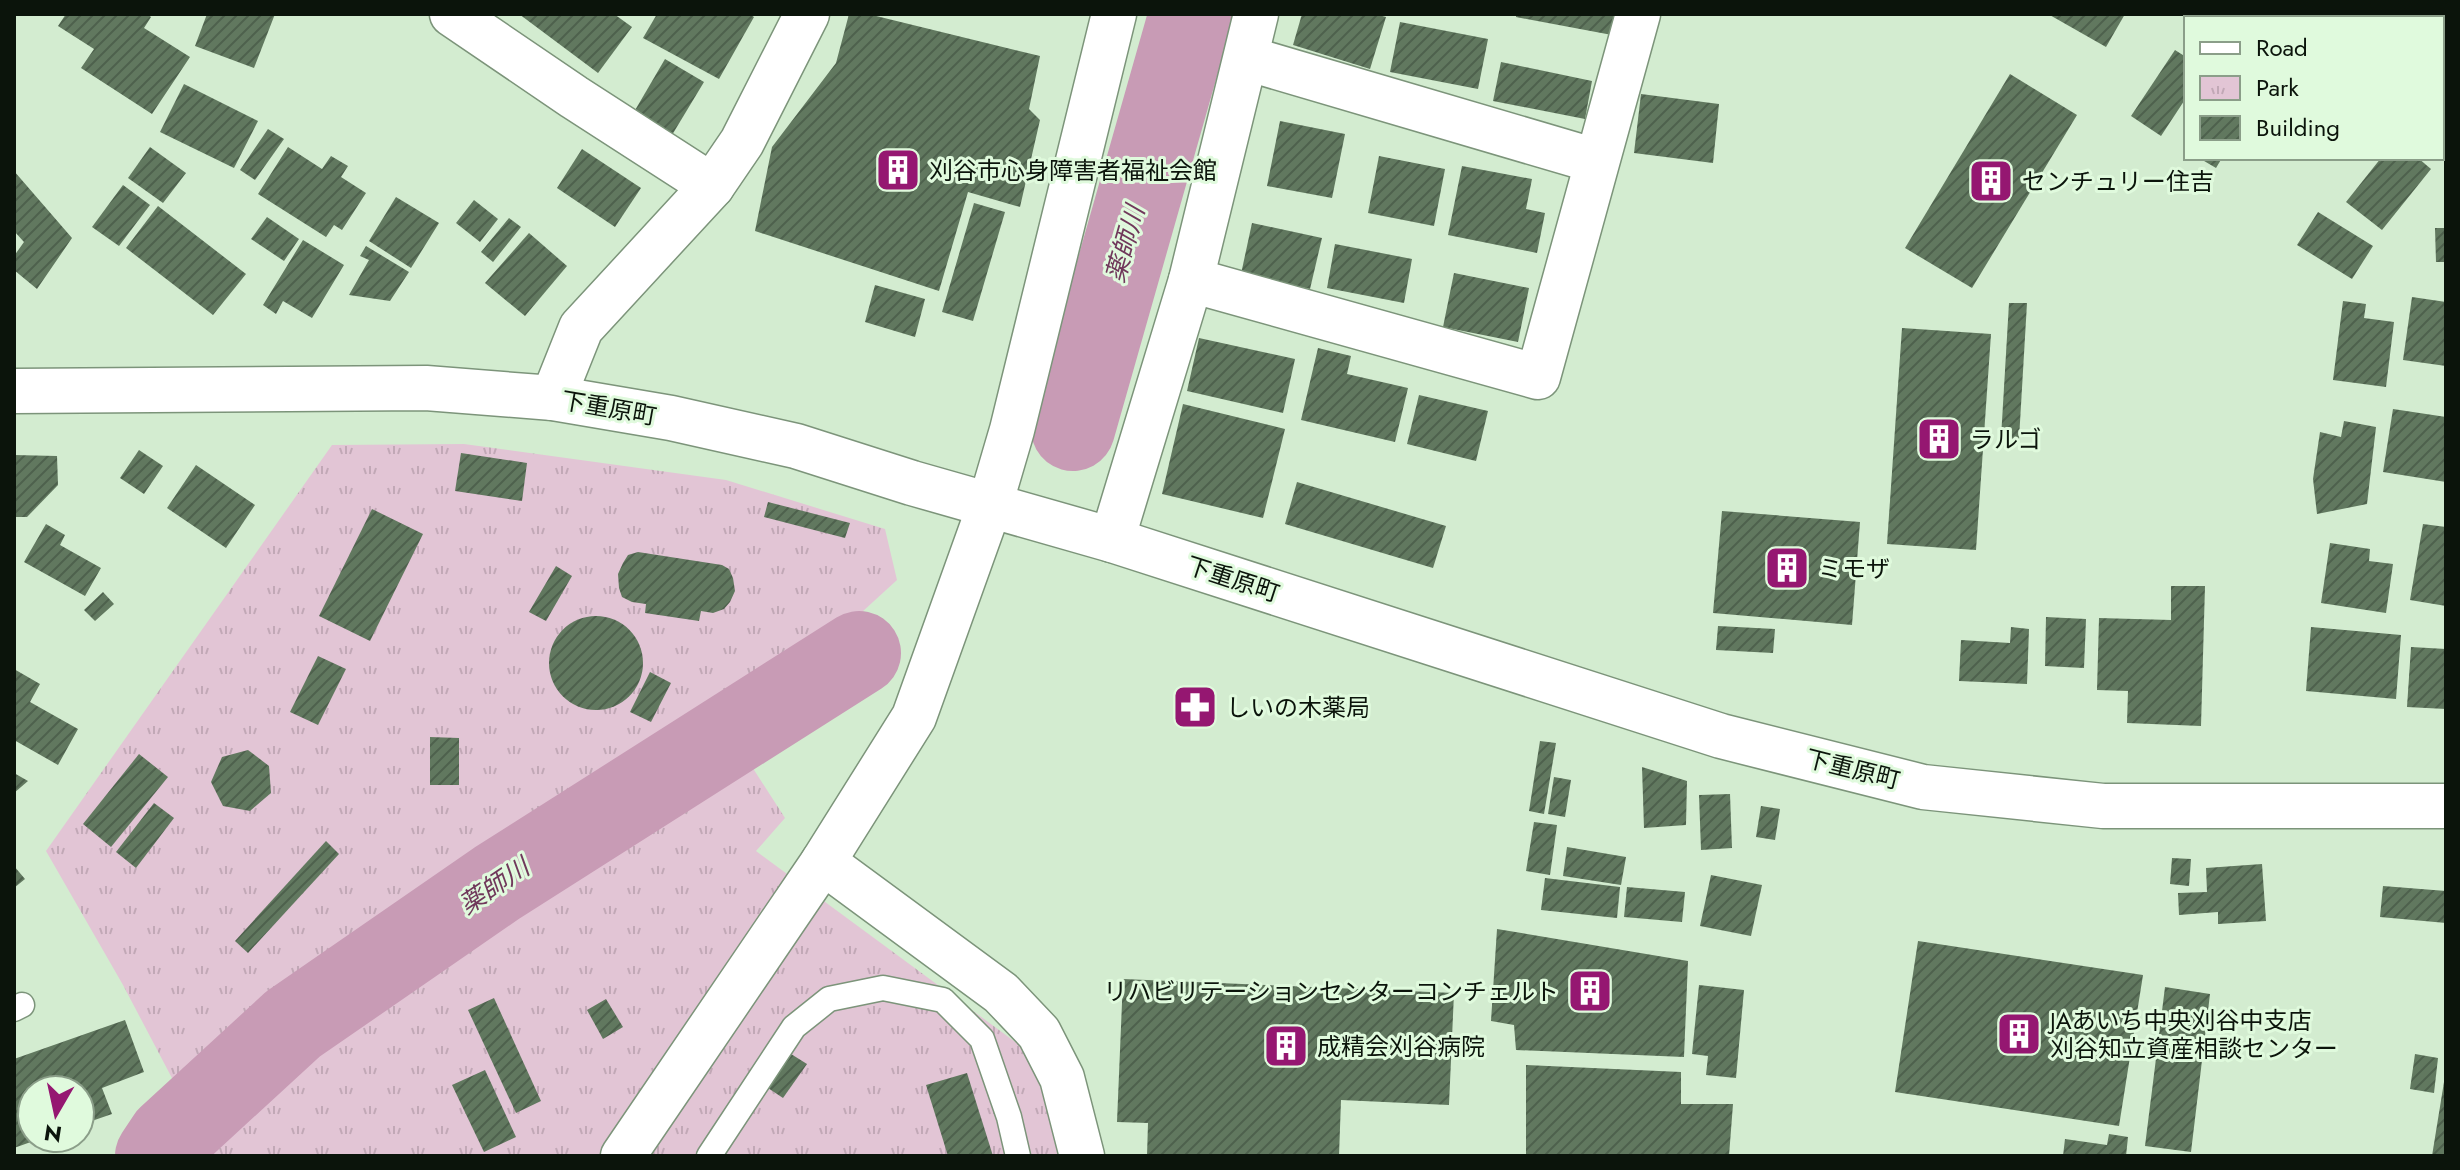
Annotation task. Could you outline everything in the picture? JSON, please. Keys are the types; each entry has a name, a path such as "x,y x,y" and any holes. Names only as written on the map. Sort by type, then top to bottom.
{"street":[{"path":"553,398 581,328 712,186 742,142 807,14"},
{"path":"623,1156 823,862 914,717 990,505 1012,430 1114,14"},
{"path":"1112,540 1191,280 1256,14"},
{"path":"1191,280 1538,377 1638,14"},
{"path":"464,18 712,186"},
{"path":"1246,58 1596,161"},
{"name":"下重原町","path":"14,391 426,388 553,398 671,418 796,446 1112,540 1721,736 1923,787 2103,806 2446,806"},
{"path":"823,862 1001,993 1039,1033 1062,1078 1082,1156"}],"lane":[{"path":"709,1156 794,1027 829,999 883,988 943,1000 982,1039 1009,1117 1018,1156"}],"green space":[{"path":"464,444 726,480 885,529 897,580 815,655 718,714 785,818 756,851 1022,1047 1047,1100 1059,1156 213,1156 123,985 46,851 332,445"}],"building":[{"path":"66,14 147,14 151,17 144,28 190,57 152,114 81,68 94,49 58,26"},
{"path":"207,14 275,14 254,68 195,46"},
{"path":"519,14 614,14 632,27 598,73"},
{"path":"657,14 749,14 754,17 719,79 643,38"},
{"name":"刈谷市心身障害者福祉会館","path":"849,14 868,14 1040,56 1029,109 1040,120 1020,207 968,192 939,291 755,231 772,147 836,63"},
{"path":"1302,14 1375,14 1386,17 1370,69 1293,45"},
{"path":"1516,14 1616,14 1612,35 1516,17"},
{"path":"2048,14 2125,14 2106,47"},
{"path":"2249,14 2285,14 2284,16 2248,16"},
{"path":"2348,14 2351,16 2304,16"},
{"path":"1400,22 1488,39 1478,89 1390,72"},
{"path":"2175,50 2184,56 2184,101 2161,136 2131,116"},
{"path":"665,59 704,82 672,135 634,112"},
{"path":"1501,62 1592,81 1585,119 1493,101"},
{"path":"2446,72 2444,147 2444,74"},
{"name":"センチュリー住吉","path":"2010,74 2077,115 1972,288 1905,248"},
{"path":"184,84 258,121 234,168 160,132"},
{"path":"1641,94 1719,104 1713,163 1634,153"},
{"path":"1280,121 1345,134 1332,198 1267,186"},
{"path":"268,129 284,139 255,180 240,170"},
{"path":"150,147 186,173 163,203 128,178"},
{"path":"288,147 322,169 331,156 348,166 341,177 366,193 342,230 334,225 326,237 258,194"},
{"path":"582,149 641,188 615,227 557,188"},
{"path":"1379,156 1445,169 1434,226 1368,213"},
{"path":"2202,160 2221,160 2216,168"},
{"path":"2379,160 2420,160 2431,169 2382,230 2346,202"},
{"path":"1462,166 1532,179 1526,209 1545,213 1537,253 1448,235"},
{"path":"14,171 72,238 37,289 14,270 14,256 24,242 14,231"},
{"path":"123,185 150,205 119,246 92,227"},
{"path":"396,197 439,223 411,268 369,241"},
{"path":"474,200 498,219 480,242 456,223"},
{"path":"974,203 1005,212 973,321 942,312"},
{"path":"158,206 246,274 213,315 126,248"},
{"path":"2318,212 2373,246 2352,279 2297,245"},
{"path":"267,217 299,239 284,261 251,239"},
{"path":"509,218 521,227 493,262 481,252"},
{"path":"1252,223 1322,238 1310,289 1241,274"},
{"path":"2435,228 2446,228 2446,262 2436,262"},
{"path":"529,233 567,266 525,316 485,283"},
{"path":"303,240 344,265 312,318 283,301 276,314 263,305"},
{"path":"1335,244 1412,259 1404,303 1327,288"},
{"path":"366,246 409,272 390,301 349,295 369,260 360,256"},
{"path":"1454,273 1529,288 1518,342 1443,327"},
{"path":"875,285 925,299 915,337 865,322"},
{"path":"2412,297 2446,302 2446,366 2403,360"},
{"path":"2343,301 2366,304 2364,318 2394,322 2386,387 2333,380"},
{"path":"2009,303 2027,303 2019,439 2001,438"},
{"name":"ラルゴ","path":"1902,328 1991,334 1976,550 1887,544"},
{"path":"1199,338 1295,359 1283,413 1187,391"},
{"path":"1318,348 1351,356 1347,374 1408,388 1395,442 1301,420"},
{"path":"1419,395 1488,411 1476,461 1407,444"},
{"path":"1183,404 1285,429 1263,518 1162,494"},
{"path":"2393,409 2446,417 2446,482 2383,472"},
{"path":"2344,421 2376,427 2367,504 2317,514 2313,479 2320,432 2341,437"},
{"path":"139,450 163,466 144,494 120,478"},
{"path":"461,453 527,463 522,501 455,491"},
{"path":"14,455 57,456 58,485 27,517 14,517"},
{"path":"196,465 255,505 226,548 167,508"},
{"path":"1297,482 1446,526 1433,568 1285,524"},
{"path":"768,502 850,523 845,538 764,517"},
{"path":"372,509 423,534 370,641 319,616"},
{"name":"ミモザ","path":"1722,511 1860,522 1852,625 1713,613"},
{"path":"46,524 65,535 60,545 101,568 85,596 24,562"},
{"path":"2423,524 2446,527 2446,606 2410,600"},
{"path":"2330,543 2370,549 2369,561 2393,564 2386,613 2321,603"},
{"path":"638,552 722,565 729,569 733,578 735,591 730,602 724,609 713,613 701,611 699,621 645,613 646,604 622,597 619,588 618,574 623,563 628,555"},
{"path":"556,566 572,576 546,621 529,612"},
{"path":"2171,586 2205,586 2201,726 2127,723 2128,691 2097,690 2099,618 2171,620"},
{"path":"103,592 114,604 95,621 84,610"},
{"path":"596,616 614,620 629,630 639,645 643,663 639,681 629,696 614,706 596,710 578,706 563,696 553,681 549,663 553,645 563,630 578,620"},
{"path":"2046,617 2086,619 2084,668 2045,666"},
{"path":"1718,626 1775,629 1773,653 1716,650"},
{"path":"2011,627 2029,629 2027,684 1959,681 1961,640 2010,643"},
{"path":"2311,627 2401,635 2396,699 2306,691"},
{"path":"2411,647 2446,649 2446,709 2407,707"},
{"path":"318,656 346,669 318,725 290,712"},
{"path":"14,669 40,684 30,702 78,729 58,765 14,740"},
{"path":"650,672 671,683 651,722 630,712"},
{"path":"430,737 459,738 459,785 430,785"},
{"path":"1540,741 1556,743 1544,814 1529,811"},
{"path":"248,750 269,766 271,793 250,811 223,806 211,782 222,757"},
{"path":"139,754 168,777 111,847 83,824"},
{"path":"1642,767 1687,781 1686,825 1644,828"},
{"path":"14,773 28,781 14,793"},
{"path":"1554,777 1571,780 1565,817 1548,814"},
{"path":"1730,794 1732,848 1701,850 1699,795"},
{"path":"154,803 174,818 136,868 116,852"},
{"path":"1761,806 1780,809 1775,840 1756,837"},
{"path":"1534,822 1557,825 1550,875 1526,871"},
{"path":"326,841 339,854 248,953 235,941"},
{"path":"1567,847 1626,857 1621,885 1563,876"},
{"path":"2172,858 2191,859 2189,886 2170,884"},
{"path":"2262,864 2266,921 2218,924 2218,912 2179,915 2178,893 2207,892 2206,868"},
{"path":"14,866 25,879 14,888"},
{"path":"1711,875 1762,885 1751,936 1700,926"},
{"path":"1545,878 1620,887 1617,918 1541,910"},
{"path":"2383,886 2446,891 2446,923 2380,917"},
{"path":"1627,887 1685,892 1682,922 1624,917"},
{"name":"リハビリテーションセンターコンチェルト","path":"1497,929 1688,961 1684,1057 1516,1050 1514,1025 1491,1021"},
{"name":"JAあいち中央刈谷中支店 刈谷知立資産相談センター","path":"1918,941 2143,975 2119,1126 1895,1092"},
{"name":"成精会刈谷病院","path":"1123,979 1454,993 1449,1105 1341,1100 1339,1156 1147,1156 1148,1123 1117,1122"},
{"path":"1699,985 1744,990 1736,1078 1706,1075 1708,1056 1692,1054"},
{"path":"2165,987 2210,994 2191,1152 2145,1146"},
{"path":"494,998 541,1101 516,1113 468,1010"},
{"path":"606,999 623,1027 603,1039 587,1010"},
{"path":"125,1020 144,1072 102,1088 112,1114 96,1120 96,1074 16,1074 14,1148 14,1059"},
{"path":"791,1054 807,1064 783,1098 768,1088"},
{"path":"2415,1054 2438,1058 2434,1093 2410,1089"},
{"path":"1526,1065 1681,1072 1681,1104 1733,1104 1729,1156 1526,1156"},
{"path":"485,1070 516,1137 484,1152 452,1085"},
{"path":"967,1073 993,1156 948,1156 926,1085"},
{"path":"2444,1082 2446,1156 2432,1156"},
{"path":"2109,1134 2128,1137 2126,1156 2063,1156 2065,1139 2107,1145"}],"waterway":[{"name":"薬師川","path":"1073,429 1191,14"},
{"name":"薬師川","path":"157,1156 169,1138 293,1024 497,883 859,653"}],"place":[{"name":"刈谷市心身障害者福祉会館","path":"898,170"},
{"name":"センチュリー住吉","path":"1991,181"},
{"name":"ラルゴ","path":"1939,439"},
{"name":"ミモザ","path":"1787,568"},
{"name":"しいの木薬局","path":"1195,707"},
{"name":"リハビリテーションセンターコンチェルト","path":"1590,991"},
{"name":"JAあいち中央刈谷中支店 刈谷知立資産相談センター","path":"2019,1034"},
{"name":"成精会刈谷病院","path":"1286,1046"}]}
